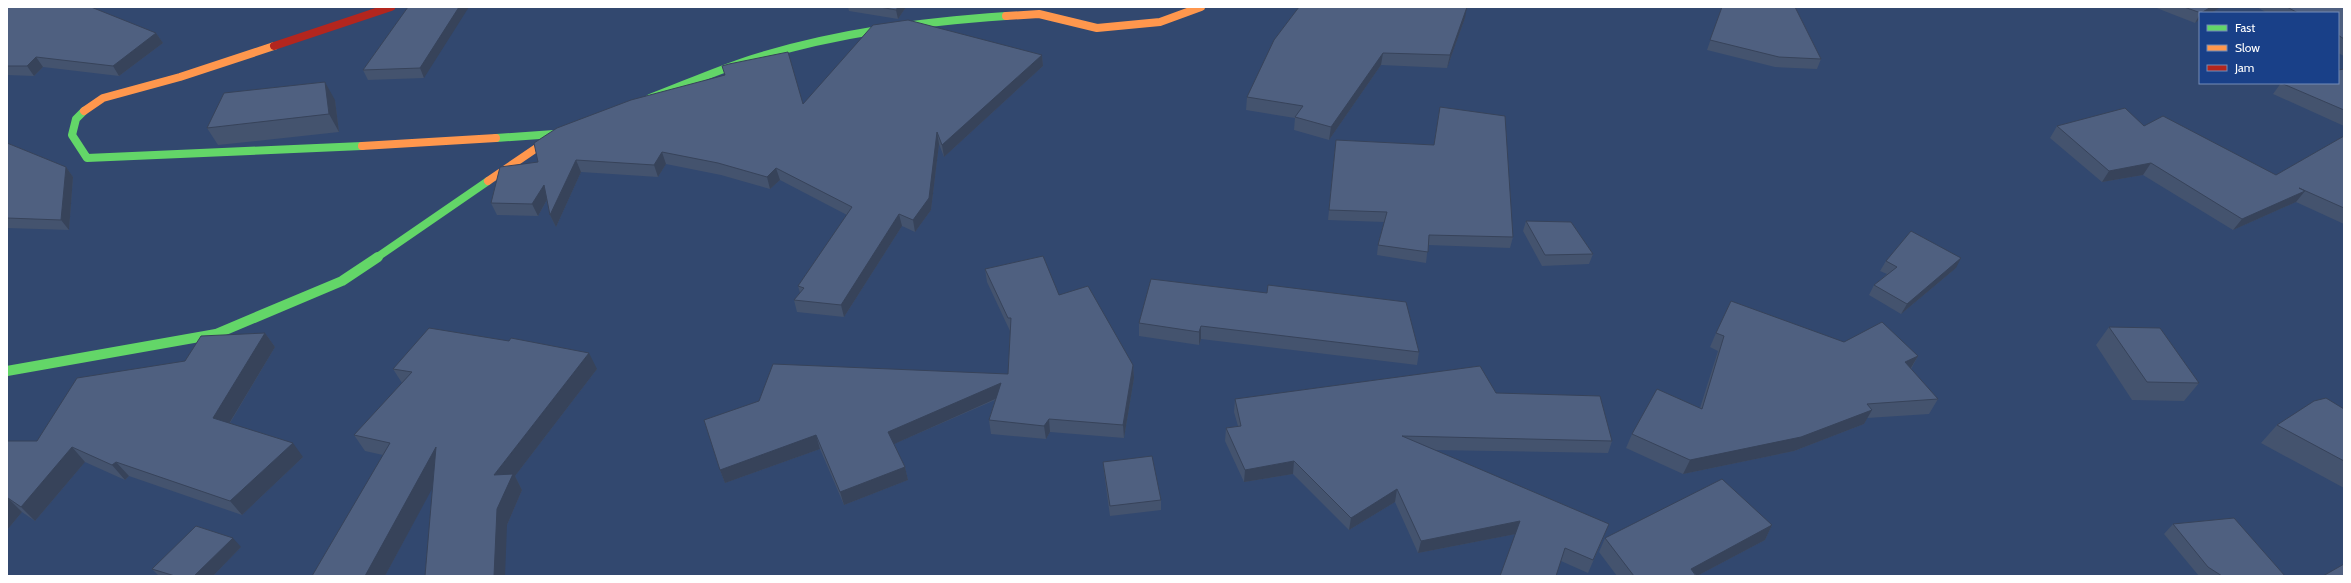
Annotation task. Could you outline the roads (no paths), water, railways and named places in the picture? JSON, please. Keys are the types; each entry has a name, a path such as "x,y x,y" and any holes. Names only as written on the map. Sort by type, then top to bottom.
{"street":[{"path":"392,7 188,74 103,98 89,106 76,119 72,135 87,158 305,149 554,134"},
{"path":"642,101 766,55 854,33 942,20 1039,14 1097,28 1160,22 1201,7"},
{"path":"7,371 216,334 335,284 554,134 569,128"}]}
